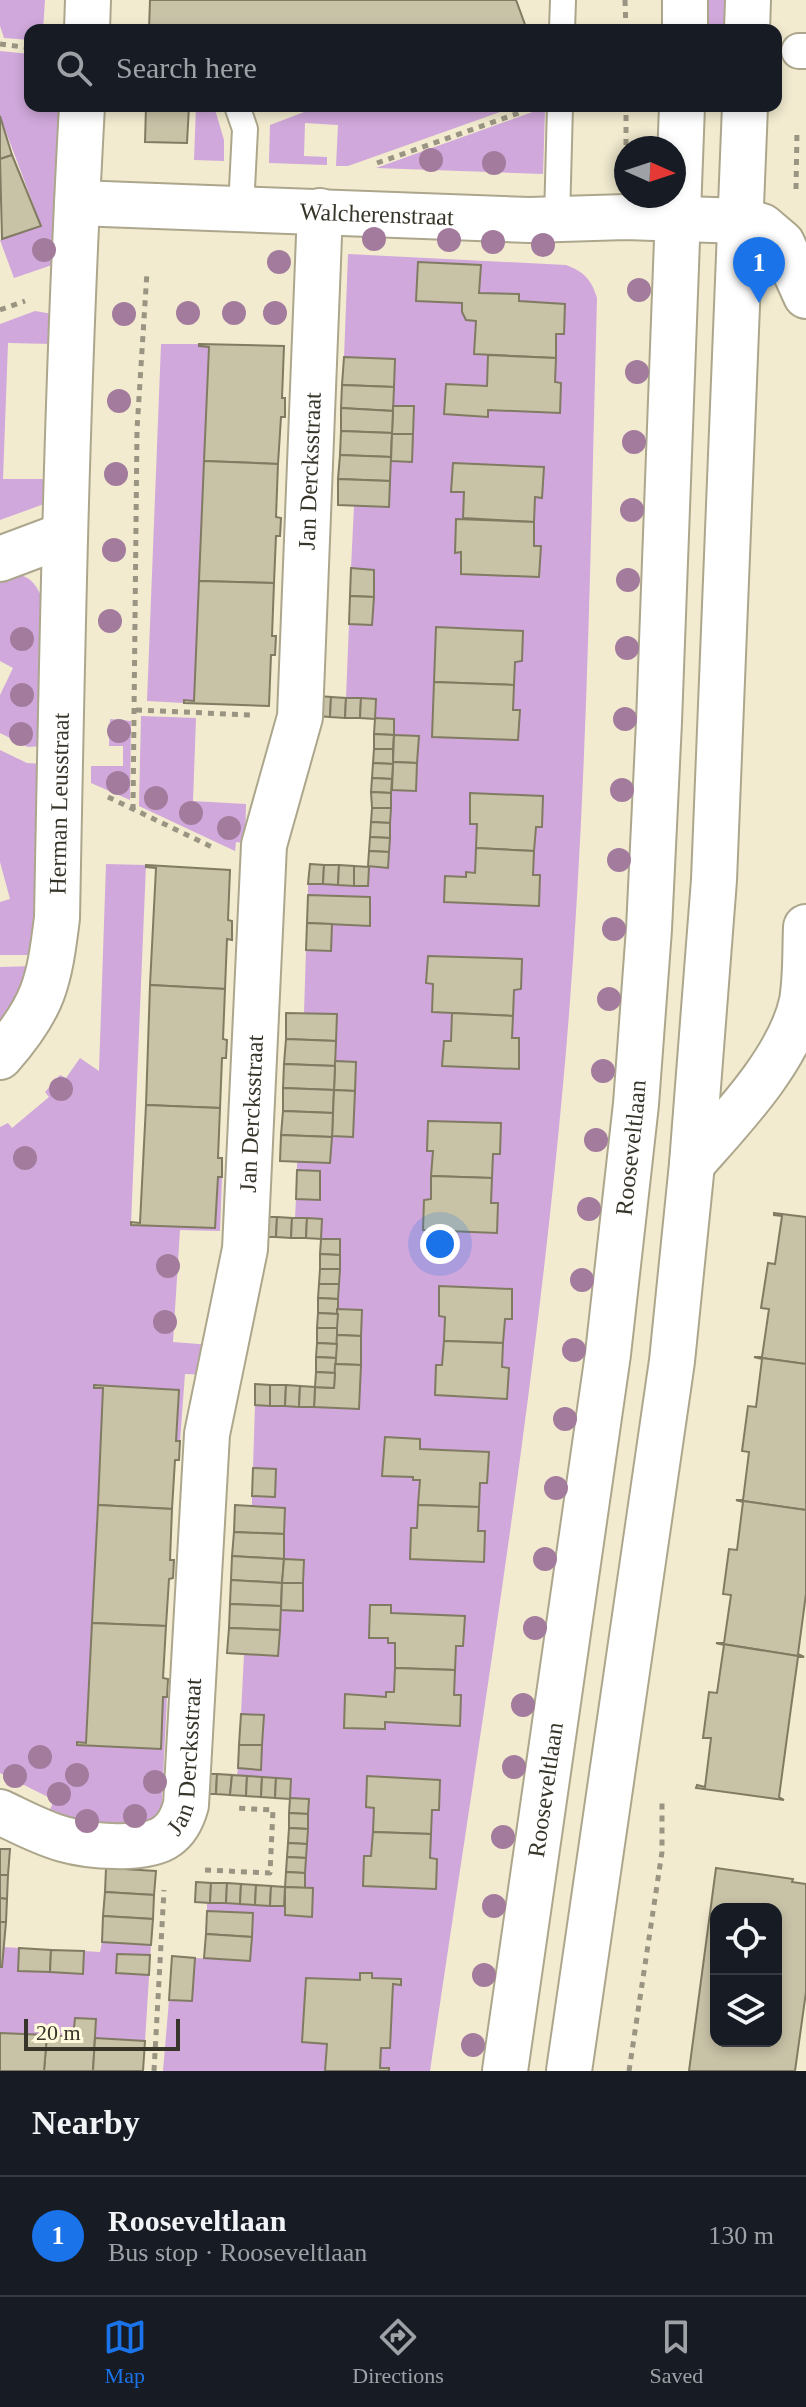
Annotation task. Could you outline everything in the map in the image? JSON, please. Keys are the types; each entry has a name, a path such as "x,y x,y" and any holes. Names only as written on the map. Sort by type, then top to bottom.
{"main road":[{"path":"87,24 88,0"},
{"path":"685,0 685,24"},
{"path":"747,24 748,0"},
{"name":"Herman Leusstraat","path":"0,1057 22,1032 42,999 52,963 57,918 64,535 82,112"},
{"name":"Rooseveltlaan","path":"505,2071 610,1341 636,1104 657,770 682,112"},
{"path":"569,2071 672,1361 692,1164 714,880 745,112"},
{"name":"Walcherenstraat","path":"77,203 557,219 678,219"},
{"name":"Jan Dercksstraat","path":"0,1812 66,1840 100,1845 140,1846 172,1837 207,1434 245,1249 264,845 300,717 336,211"},
{"path":"678,219 742,221 762,226 782,243 806,296"},
{"path":"0,559 64,535"},
{"path":"692,1164 750,1098 794,1027 802,1002 806,927"}],"lane":[{"path":"562,24 563,0"},
{"path":"239,112 245,129 241,208"},
{"path":"557,219 560,112"}],"path":[{"path":"625,0 626,24"},
{"path":"0,44 24,47"},
{"path":"336,211 353,171 520,112"},
{"path":"626,112 626,217"},
{"path":"796,191 797,127"},
{"path":"133,810 137,429 147,272"},
{"path":"136,710 300,717"},
{"path":"60,789 92,790 262,871"},
{"path":"273,1810 270,1873 172,1837 273,1810"},
{"path":"154,2071 172,1837"}],"shaded area":[{"path":"0,0 45,0 43,24 24,24 24,40 4,38 0,26"},
{"path":"702,0 733,0 732,24 701,24"},
{"path":"0,51 24,53 24,112 63,112 55,264 14,278 0,240 41,225 0,116"},
{"path":"196,112 216,112 224,140 224,161 194,160"},
{"path":"304,112 500,112 348,166 336,166 338,125 305,123 304,156 327,157 327,165 269,163 270,125"},
{"path":"532,112 545,112 543,174 376,168"},
{"path":"348,254 566,265 586,277 597,298 577,889 551,1209 503,1579 430,2071 163,2071 169,2000 192,2001 195,1958 250,1961 253,1914 207,1911 207,1902 284,1906 285,1915 312,1916 313,1888 305,1888 309,1799 290,1798 291,1779 237,1775 238,1768 261,1769 264,1716 241,1714 244,1654 278,1655 281,1610 303,1610 304,1560 284,1559 285,1508 252,1506 252,1496 275,1496 276,1469 253,1468 255,1405 359,1409 362,1311 337,1309 340,1240 321,1239 322,1219 295,1218 296,1199 320,1199 320,1171 297,1170 297,1162 330,1163 332,1136 353,1137 356,1063 335,1061 337,1015 304,1013 306,950 331,951 332,924 369,925 370,898 308,895 308,884 368,886 369,867 388,867 392,790 416,790 419,737 394,735 394,719 375,718 376,699 346,698 349,624 372,624 374,570 351,568 354,506 389,507 391,461 412,462 414,407 393,406 395,359 344,357"},
{"path":"35,311 53,314 53,344 8,343 3,479 48,479 44,504 0,520 0,324"},
{"path":"161,344 209,347 194,701 185,700 184,703 147,701"},
{"path":"16,574 32,581 45,606 43,746 28,747 0,733 0,695 13,668 0,661 0,577"},
{"path":"141,716 196,718 193,801 246,804 245,843 236,842 235,851 139,806"},
{"path":"110,719 131,721 130,800 91,783 91,766 123,766 123,746 109,746"},
{"path":"0,750 27,763 43,764 37,955 0,955 0,902 10,899 0,862"},
{"path":"106,864 146,865 131,1224 215,1228 218,1177 222,1177 220,1231 180,1230 173,1342 212,1345 211,1375 185,1374 180,1441 176,1441 178,1390 94,1386 103,1388 86,1743 77,1744 160,1749 163,1697 167,1697 161,1820 149,1827 46,1819 54,1800 0,1773 0,1127 8,1123 12,1128 49,1097 45,1092 60,1075 66,1078 80,1058 99,1071"},
{"path":"35,966 0,1032 0,967"},
{"path":"102,1942 151,1945 145,2041 95,2038 96,2019 73,2037 0,2033 3,1947 19,1948 18,1971 82,1974 84,1951 100,1952"}],"building":[{"path":"150,0 516,0 525,24 149,24"},
{"path":"146,112 189,112 187,143 145,142"},
{"path":"0,116 12,155 0,159"},
{"path":"12,155 41,226 2,239 0,159"},
{"path":"418,262 481,265 479,293 519,294 519,301 565,304 564,334 556,334 556,358 474,354 476,321 466,320 462,303 416,301"},
{"path":"199,344 284,346 282,398 285,398 285,417 281,417 278,464 204,461 209,347"},
{"path":"488,355 556,358 555,382 561,383 560,413 488,410 488,417 444,414 446,384 487,386"},
{"path":"344,357 395,359 394,387 342,385"},
{"path":"342,385 394,387 393,411 341,408"},
{"path":"393,406 414,406 413,434 392,434"},
{"path":"341,408 393,411 392,433 341,431"},
{"path":"341,431 392,433 391,457 340,455"},
{"path":"392,434 413,434 412,462 391,461"},
{"path":"340,455 391,457 390,481 338,479"},
{"path":"204,461 278,464 276,517 281,518 280,536 276,536 274,583 199,581"},
{"path":"453,463 544,467 542,498 535,497 534,522 463,518 464,492 451,492"},
{"path":"338,479 390,481 389,507 338,505"},
{"path":"456,519 534,522 534,546 541,546 539,577 461,574 461,552 455,553"},
{"path":"351,568 374,570 374,597 350,596"},
{"path":"199,581 274,583 272,636 276,636 275,655 271,655 269,706 184,703 184,700 194,701"},
{"path":"350,596 374,597 372,625 349,624"},
{"path":"436,627 523,631 522,661 515,662 514,685 434,682"},
{"path":"434,682 514,685 513,710 520,710 518,740 432,737"},
{"path":"317,696 331,697 330,717 316,716"},
{"path":"331,697 346,698 345,718 330,717"},
{"path":"346,698 361,698 360,718 345,718"},
{"path":"361,698 376,699 375,719 360,718"},
{"path":"375,718 394,719 394,735 374,734"},
{"path":"374,734 394,735 393,749 374,749"},
{"path":"394,735 419,736 417,763 393,762"},
{"path":"374,749 393,749 393,764 373,763"},
{"path":"393,762 417,763 416,791 392,790"},
{"path":"373,763 393,764 392,779 372,778"},
{"path":"372,778 392,779 391,793 371,792"},
{"path":"371,792 391,793 391,808 372,808"},
{"path":"470,793 543,796 542,827 536,827 534,851 476,848 477,824 470,824"},
{"path":"372,808 391,808 390,823 371,822"},
{"path":"371,822 390,823 390,838 370,837"},
{"path":"370,837 390,838 389,852 369,851"},
{"path":"476,848 534,851 533,875 540,875 539,906 444,902 445,876 466,877 466,872 475,873"},
{"path":"369,851 389,852 388,868 368,866"},
{"path":"310,864 324,865 323,884 308,884"},
{"path":"146,865 230,870 228,920 232,921 232,940 227,939 225,989 150,985 156,868"},
{"path":"324,865 339,865 338,885 323,884"},
{"path":"339,865 354,866 354,886 338,885"},
{"path":"354,866 369,867 368,886 354,886"},
{"path":"308,895 370,897 370,926 307,923"},
{"path":"307,923 332,924 331,951 306,950"},
{"path":"428,956 522,959 521,989 514,990 513,1016 432,1012 433,984 426,983"},
{"path":"150,985 225,989 223,1039 227,1040 226,1058 222,1058 220,1108 146,1105"},
{"path":"286,1013 337,1014 336,1041 286,1039"},
{"path":"452,1013 513,1016 512,1038 519,1038 519,1069 442,1066 444,1041 451,1041"},
{"path":"286,1039 336,1041 335,1066 284,1064"},
{"path":"335,1061 356,1062 355,1091 334,1090"},
{"path":"284,1064 335,1066 334,1090 283,1088"},
{"path":"283,1088 334,1090 333,1113 283,1111"},
{"path":"334,1090 355,1091 353,1137 332,1136"},
{"path":"146,1105 220,1108 218,1158 222,1158 222,1177 218,1177 215,1228 131,1225 131,1222 140,1223"},
{"path":"283,1111 333,1113 332,1137 281,1135"},
{"path":"428,1121 501,1123 500,1154 493,1154 492,1178 431,1176 433,1151 427,1151"},
{"path":"281,1135 332,1137 330,1163 280,1161"},
{"path":"297,1170 320,1171 320,1200 296,1199"},
{"path":"431,1176 492,1178 491,1203 498,1203 497,1233 423,1230 424,1200 431,1199"},
{"path":"774,1213 806,1217 806,1364 754,1357 762,1357 769,1309 761,1308 768,1263 775,1264 782,1216"},
{"path":"262,1217 277,1217 276,1237 261,1237"},
{"path":"277,1217 292,1218 291,1238 276,1237"},
{"path":"292,1218 307,1218 306,1238 291,1238"},
{"path":"307,1218 322,1219 321,1239 306,1238"},
{"path":"321,1239 340,1239 340,1255 320,1254"},
{"path":"320,1254 340,1255 340,1269 320,1269"},
{"path":"320,1269 340,1269 339,1284 319,1284"},
{"path":"319,1284 339,1284 338,1299 318,1298"},
{"path":"439,1286 512,1289 512,1319 505,1319 503,1343 444,1341 445,1317 439,1316"},
{"path":"318,1298 338,1299 338,1314 318,1313"},
{"path":"337,1309 362,1310 361,1336 337,1335"},
{"path":"318,1313 338,1314 337,1328 317,1328"},
{"path":"317,1328 337,1328 337,1344 317,1343"},
{"path":"337,1335 361,1336 361,1365 335,1364"},
{"path":"444,1341 503,1343 502,1367 509,1368 507,1399 435,1395 436,1365 442,1365"},
{"path":"317,1343 337,1344 336,1358 316,1357"},
{"path":"316,1357 336,1358 335,1373 316,1372"},
{"path":"754,1357 806,1364 806,1510 736,1500 743,1500 749,1452 742,1451 748,1406 756,1407 762,1359"},
{"path":"335,1364 361,1365 359,1409 314,1407 315,1387 334,1388"},
{"path":"316,1372 335,1373 334,1388 315,1387"},
{"path":"255,1384 270,1385 270,1406 255,1405"},
{"path":"94,1385 179,1390 176,1441 180,1441 179,1460 175,1460 172,1509 98,1505 103,1388 94,1388"},
{"path":"270,1385 286,1385 285,1406 270,1406"},
{"path":"286,1385 300,1386 299,1407 285,1406"},
{"path":"300,1386 315,1387 314,1407 299,1407"},
{"path":"385,1437 420,1439 420,1449 489,1452 487,1483 480,1483 479,1507 418,1505 420,1480 382,1476"},
{"path":"253,1468 276,1469 275,1497 252,1496"},
{"path":"736,1500 806,1510 806,1594 798,1654 804,1657 716,1643 724,1643 731,1595 723,1594 729,1549 737,1550 743,1502"},
{"path":"98,1505 172,1509 170,1560 174,1560 173,1578 169,1579 166,1626 92,1623"},
{"path":"235,1505 285,1508 284,1534 234,1532"},
{"path":"418,1505 479,1507 478,1531 485,1531 484,1562 410,1559 411,1528 417,1528"},
{"path":"234,1532 284,1534 284,1559 232,1556"},
{"path":"232,1556 284,1559 282,1583 231,1580"},
{"path":"284,1559 304,1560 303,1583 282,1583"},
{"path":"231,1580 282,1583 281,1606 230,1604"},
{"path":"282,1583 303,1583 303,1611 281,1610"},
{"path":"230,1604 281,1606 280,1630 229,1628"},
{"path":"370,1605 391,1605 391,1613 465,1616 463,1646 456,1646 455,1670 395,1668 395,1643 388,1643 388,1638 369,1638"},
{"path":"92,1623 166,1626 163,1678 168,1679 167,1697 163,1697 161,1749 77,1745 77,1742 86,1743"},
{"path":"229,1628 280,1630 278,1656 227,1653"},
{"path":"716,1643 804,1657 798,1657 779,1797 784,1800 696,1788 697,1785 705,1787 711,1738 703,1738 709,1692 717,1693 724,1645"},
{"path":"395,1668 455,1670 454,1695 461,1695 460,1726 385,1722 385,1729 344,1728 345,1694 386,1697 386,1692 394,1692"},
{"path":"241,1714 264,1715 262,1745 239,1745"},
{"path":"239,1745 262,1745 261,1770 238,1768"},
{"path":"202,1774 217,1774 216,1794 201,1794"},
{"path":"217,1774 232,1775 230,1795 216,1794"},
{"path":"232,1775 247,1776 246,1796 230,1795"},
{"path":"247,1776 262,1777 261,1797 246,1796"},
{"path":"367,1776 440,1780 439,1810 432,1810 431,1834 373,1832 374,1808 366,1807"},
{"path":"262,1777 276,1778 275,1798 261,1797"},
{"path":"276,1778 291,1779 290,1799 275,1798"},
{"path":"290,1798 309,1799 308,1814 289,1813"},
{"path":"289,1813 308,1814 308,1829 289,1828"},
{"path":"289,1828 308,1829 307,1844 288,1843"},
{"path":"373,1832 431,1834 430,1858 437,1859 436,1889 363,1886 364,1856 371,1856"},
{"path":"288,1843 307,1844 306,1858 287,1857"},
{"path":"0,1849 10,1849 8,1875 0,1875"},
{"path":"287,1857 306,1858 305,1873 286,1872"},
{"path":"106,1868 156,1871 154,1895 105,1892"},
{"path":"716,1868 793,1879 792,1882 806,1884 806,1992 795,2071 689,2071 710,1913 710,2047 782,2047 782,1903 711,1903"},
{"path":"286,1872 305,1873 305,1888 285,1887"},
{"path":"0,1875 8,1875 7,1899 0,1898"},
{"path":"196,1882 211,1883 210,1903 195,1902"},
{"path":"211,1883 227,1883 226,1903 210,1903"},
{"path":"227,1883 241,1884 240,1904 226,1903"},
{"path":"241,1884 256,1885 255,1905 240,1904"},
{"path":"256,1885 271,1886 270,1906 255,1905"},
{"path":"271,1886 285,1887 284,1906 270,1906"},
{"path":"285,1887 313,1888 312,1917 285,1915"},
{"path":"105,1892 154,1895 153,1919 103,1916"},
{"path":"0,1898 7,1899 6,1922 0,1922"},
{"path":"207,1911 253,1913 252,1937 206,1934"},
{"path":"103,1916 153,1919 151,1945 102,1942"},
{"path":"0,1922 6,1922 2,1967 0,1967"},
{"path":"206,1934 252,1937 250,1961 204,1958"},
{"path":"19,1948 51,1950 50,1972 18,1971"},
{"path":"51,1950 84,1951 83,1974 50,1972"},
{"path":"117,1954 150,1955 149,1975 116,1973"},
{"path":"172,1956 195,1958 192,2001 169,2000"},
{"path":"360,1973 372,1973 372,1978 401,1979 401,1985 393,1984 390,2048 381,2048 380,2068 389,2068 389,2071 325,2071 327,2044 302,2042 306,1978 360,1980"},
{"path":"75,2018 96,2019 93,2071 44,2071 47,2035 73,2037"},
{"path":"0,2033 47,2035 44,2071 0,2071"},
{"path":"95,2038 145,2041 143,2071 93,2071"}],"place":[{"name":"Rooseveltlaan","path":"759,303"}]}
